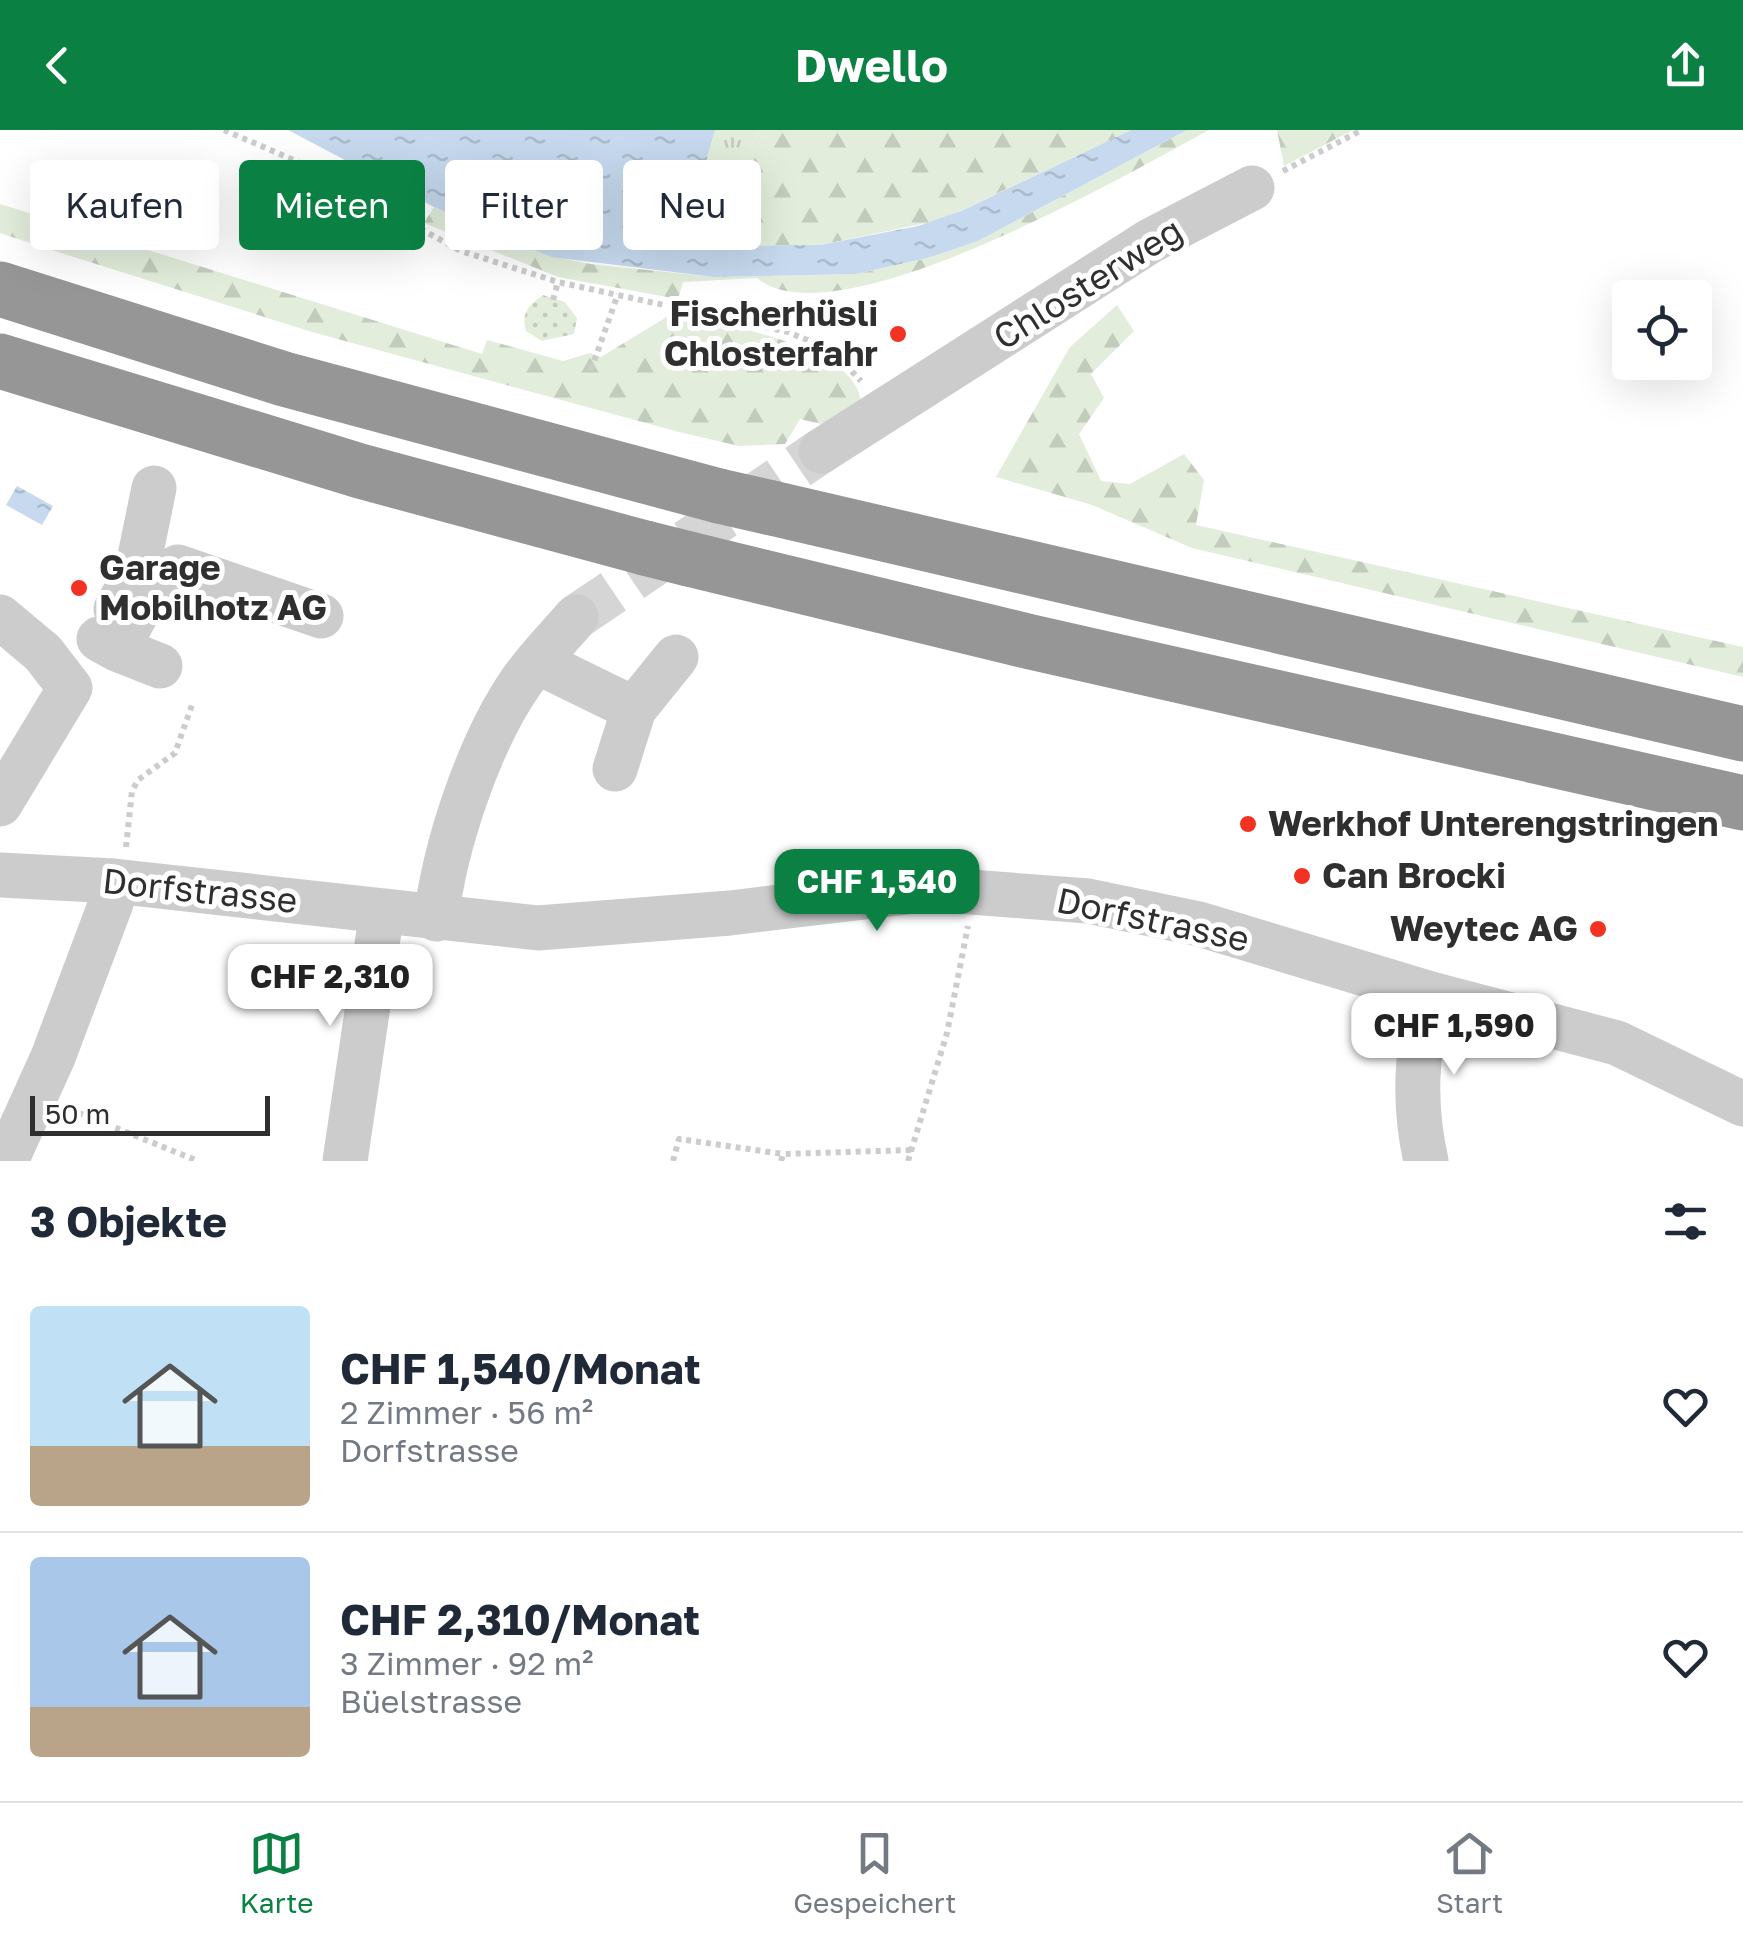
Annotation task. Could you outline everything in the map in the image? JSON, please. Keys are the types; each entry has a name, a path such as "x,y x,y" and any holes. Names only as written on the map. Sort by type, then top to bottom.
{"highway":[{"path":"0,289 284,379 719,496 1743,734"},
{"path":"0,361 360,471 667,553 1031,642 1743,803"}],"street":[{"name":"Chlosterweg","path":"822,451 1150,242 1252,188"},
{"path":"108,644 162,492 158,562 167,575"},
{"path":"0,804 70,688 152,586 178,567 321,616"},
{"path":"0,616 43,652 70,688"},
{"path":"436,919 449,859 490,734 538,662 576,617"},
{"path":"108,644 160,666"},
{"path":"615,769 634,709 676,657"},
{"path":"538,662 634,709"},
{"name":"Dorfstrasse","path":"0,874 118,882 538,928 730,913 932,890 1088,901 1200,924 1431,994 1617,1043 1743,1104"},
{"path":"6,1161 118,882"},
{"path":"345,1161 382,911"},
{"path":"1426,1161 1418,1125 1416,1060 1431,994"}],"path":[{"path":"224,130 296,161 461,251 558,282 809,340 830,350 883,410"},
{"path":"1252,188 1362,130"},
{"path":"552,300 558,282"},
{"path":"591,370 618,294"},
{"path":"118,882 132,792 138,780 175,753 192,702"},
{"path":"908,1161 946,1032 970,914"},
{"path":"36,1094 198,1161"},
{"path":"672,1161 680,1138 782,1157 911,1150"}],"green space":[{"path":"715,130 760,130 743,160 707,160"},
{"path":"760,130 1131,130 941,220 820,245 761,246 761,160 743,160"},
{"path":"1187,130 1209,130 1116,181 982,245 913,272 849,289 796,292 757,278 683,282 678,299 558,277 491,250 537,250 590,264 714,277 856,274 931,257 978,241"},
{"path":"1277,130 1353,130 1284,166"},
{"path":"0,204 30,213 30,243 0,233"},
{"path":"434,207 445,212 445,231 425,223"},
{"path":"54,250 148,250 482,354 487,340 563,361 590,353 601,357 673,313 757,333 816,354 839,368 855,385 861,405 833,427 800,419 785,444 739,446 312,332"},
{"path":"543,295 565,302 577,318 574,334 542,341 526,331 527,310"},
{"path":"1117,305 1134,331 1091,374 1104,398 1079,434 1101,481 1130,484 1184,454 1204,480 1196,525 1743,647 1743,677 1192,548 1092,505 996,477 1070,347"}],"water":[{"path":"288,130 715,130 706,160 623,160 623,250 761,250 761,246 820,245 918,226 961,211 1131,130 1187,130 978,241 931,257 856,274 714,277 551,257 535,250 603,250 603,160 445,160 445,212 425,202 425,160 345,160"},
{"path":"17,486 53,506 42,525 6,505"}],"tunnel":[{"path":"576,617 821,451"}],"place":[{"name":"Fischerhüsli Chlosterfahr","path":"898,334"},
{"name":"Garage Mobilhotz AG","path":"79,588"},
{"name":"Werkhof Unterengstringen","path":"1248,824"},
{"name":"Can Brocki","path":"1302,876"},
{"name":"Weytec AG","path":"1598,929"}]}
